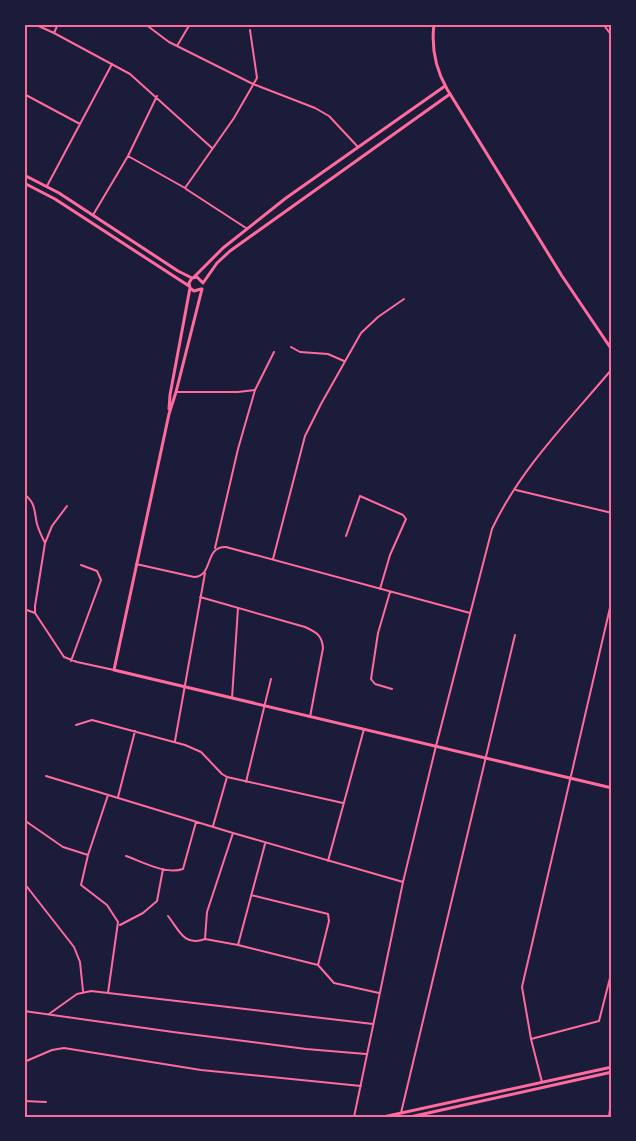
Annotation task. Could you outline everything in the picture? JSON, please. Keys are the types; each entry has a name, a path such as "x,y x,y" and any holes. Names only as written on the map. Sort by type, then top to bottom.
{"street":[{"path":"34,24 130,74 212,148"},
{"path":"54,33 58,24"},
{"path":"145,24 177,46 253,84 315,108 329,116 358,147"},
{"path":"177,46 190,24"},
{"path":"434,24 435,63 445,86 562,276 612,350"},
{"path":"603,24 612,36"},
{"path":"185,188 234,118 257,78 250,30"},
{"path":"47,186 112,63"},
{"path":"169,414 170,395 193,277 246,228 445,86"},
{"path":"24,94 80,124"},
{"path":"114,670 169,414 203,283 217,263 230,251 450,94"},
{"path":"93,215 128,156 157,96"},
{"path":"128,156 185,188 246,228"},
{"path":"24,175 47,186 178,271 200,278 203,283"},
{"path":"24,183 55,199 190,287 197,291 202,289"},
{"path":"273,559 305,436 361,333 378,317 404,299"},
{"path":"291,347 300,352 328,354 344,361"},
{"path":"175,742 202,577 215,549 238,449 255,390 274,352"},
{"path":"354,1117 403,882 492,529 503,506 537,459 612,369"},
{"path":"176,392 255,390"},
{"path":"515,490 612,513"},
{"path":"24,494 35,506 37,524 45,543"},
{"path":"346,536 360,496 406,519 390,555 380,589"},
{"path":"67,506 52,526 45,543 35,606 35,613 64,657 72,661 612,788"},
{"path":"215,549 226,547 470,613"},
{"path":"136,564 202,577"},
{"path":"72,661 101,580 97,571 81,565"},
{"path":"390,592 378,633 371,679 375,684 392,689"},
{"path":"200,597 305,627 319,634 323,648 310,717"},
{"path":"542,1082 531,1040 522,987 612,599"},
{"path":"232,698 238,608"},
{"path":"24,609 35,613"},
{"path":"401,1113 515,635"},
{"path":"246,782 271,680"},
{"path":"76,725 92,720 175,742 201,752 227,777 344,803"},
{"path":"328,861 364,729"},
{"path":"118,797 135,731"},
{"path":"46,776 265,843 403,882"},
{"path":"213,827 227,777"},
{"path":"108,795 88,855 81,885 107,905 118,926 108,993"},
{"path":"24,820 63,846 88,855"},
{"path":"126,856 163,869 180,871 183,869 196,822"},
{"path":"205,939 207,912 233,833"},
{"path":"238,945 265,843"},
{"path":"118,926 143,913 157,901 163,869"},
{"path":"24,883 74,947 80,962 83,991"},
{"path":"251,895 328,914 329,921 318,965"},
{"path":"168,916 189,941 195,943 205,939 238,945 318,965 334,983 380,993"},
{"path":"531,1040 598,1021 612,970"},
{"path":"49,1014 83,991 373,1024"},
{"path":"24,1011 173,1032 367,1054"},
{"path":"24,1062 52,1050 64,1048 201,1070 361,1086"},
{"path":"383,1117 612,1067"},
{"path":"410,1117 612,1072"},
{"path":"609,1117 612,1094"},
{"path":"24,1101 46,1102"}]}
